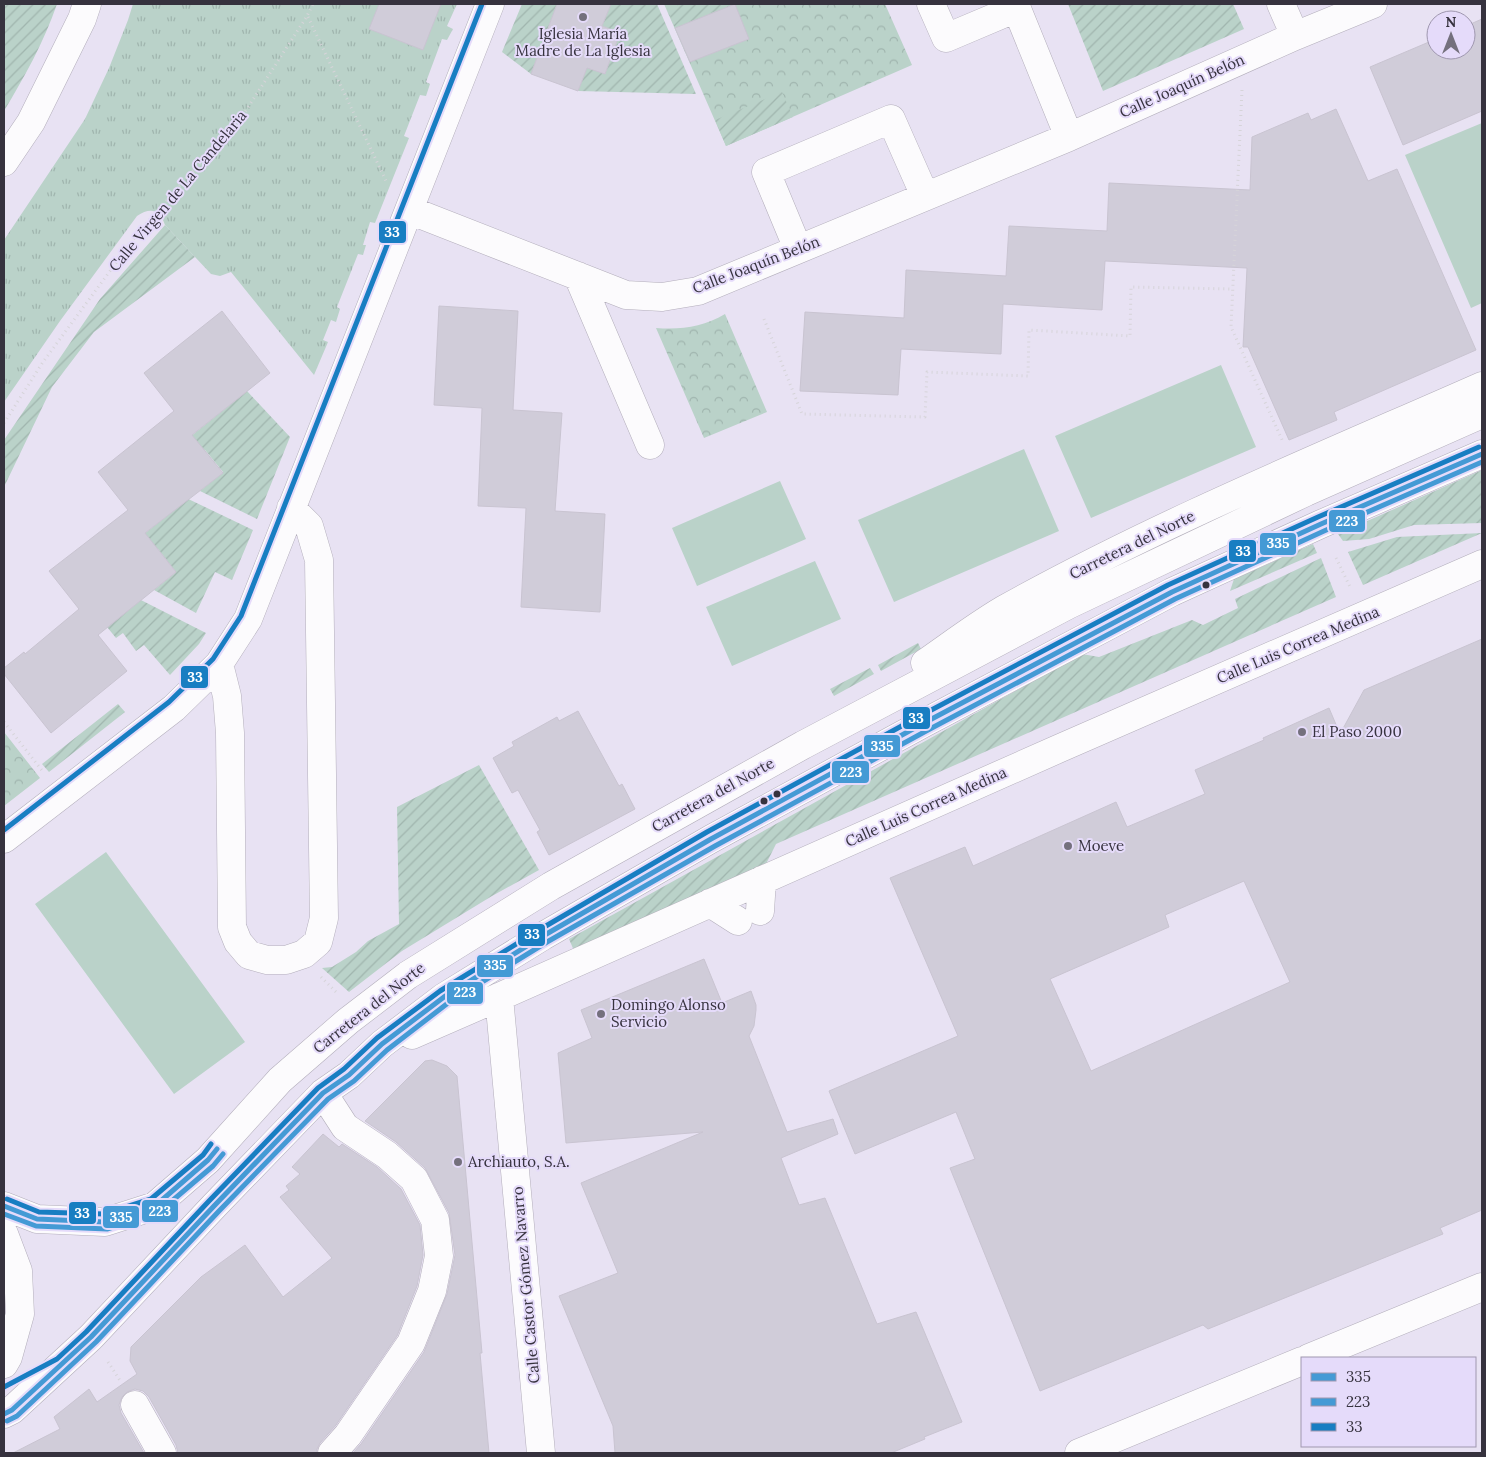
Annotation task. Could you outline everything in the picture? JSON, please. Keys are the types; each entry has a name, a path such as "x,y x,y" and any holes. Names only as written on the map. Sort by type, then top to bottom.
{"street":[{"path":"4,162 31,122 82,19 87,4"},
{"path":"4,839 174,708 219,664 248,619 490,4"},
{"path":"931,4 946,38 1016,6 1069,137"},
{"path":"1281,4 1295,36"},
{"name":"Calle Joaquín Belón","path":"409,210 626,295 662,297 698,291 1069,137 1295,36 1373,4"},
{"path":"798,249 766,172 882,122 891,119 925,196"},
{"path":"578,276 650,446"},
{"name":"Carretera del Norte","path":"803,745 1002,611 1122,547 1482,386"},
{"name":"Carretera del Norte","path":"4,1206 37,1219 105,1222 155,1206 208,1160 280,1080 348,1021 408,975 551,886 803,745 1068,605 1306,492 1482,414"},
{"path":"4,1414 12,1410 91,1337 323,1093 349,1075 408,1023 444,997 536,940 711,839 924,723 1172,592 1321,524 1482,454"},
{"path":"219,664 227,696 230,733 232,927 238,942 249,955 267,960 286,960 304,954 318,942 324,918 319,560 309,526 291,508"},
{"name":"Calle Luis Correa Medina","path":"372,1054 432,1025 1482,564"},
{"path":"710,903 749,916 762,880"},
{"name":"Calle Castor Gómez Navarro","path":"499,997 541,1453"},
{"path":"323,1093 345,1127 387,1155 414,1179 435,1220 439,1256 432,1291 411,1343 348,1436 332,1453"},
{"path":"4,1234 18,1270 20,1314 8,1357 4,1364"},
{"path":"1311,1357 1482,1287"},
{"path":"1079,1453 1301,1361"},
{"path":"4,1395 61,1365"},
{"path":"135,1405 162,1453"}],"path":[{"name":"Calle Virgen de La Candelaria","path":"4,423 43,362 138,233 245,112 313,4"},
{"path":"307,16 393,194 409,210"},
{"path":"1244,59 1231,327 1295,468"},
{"path":"764,319 802,414 925,417 927,372 1028,376 1029,330 1130,336 1130,286 1233,288"},
{"path":"1336,558 1352,592"},
{"path":"4,722 61,795"},
{"path":"114,1372 119,1379"}],"green space":[{"path":"4,4 57,4 34,59 4,111"},
{"path":"133,4 457,4 447,26 453,29 447,40 442,39 426,82 430,84 426,96 420,95 404,136 409,138 375,223 370,222 363,245 366,245 363,255 358,254 337,307 340,309 336,322 331,320 323,340 328,342 314,375 231,272 220,276 211,274 165,225 157,213 146,211 137,216 60,321 4,402 4,240 85,119 109,68"},
{"path":"522,4 557,4 531,74 502,52"},
{"path":"611,4 657,4 696,94 578,91 587,67 605,74 620,33 602,26"},
{"path":"664,4 885,4 912,65 726,146"},
{"path":"681,4 733,4 675,28 667,9"},
{"path":"1068,4 1233,4 1244,29 1103,91"},
{"path":"782,92 793,117 726,146 715,120"},
{"path":"1482,123 1482,303 1471,308 1405,155"},
{"path":"165,225 195,257 94,332 52,387 4,487 4,440 100,299"},
{"path":"725,314 767,412 704,438 656,328 692,327"},
{"path":"1221,365 1256,447 1091,518 1055,436"},
{"path":"247,391 290,437 257,519 200,491 223,472 205,450 180,445"},
{"path":"1024,449 1059,531 894,602 858,520"},
{"path":"1482,470 1482,523 1414,525 1369,539 1343,541 1338,534"},
{"path":"780,481 806,539 697,586 672,528"},
{"path":"182,496 253,530 232,580 215,572 196,613 154,590 176,572 158,549 131,544 167,516"},
{"path":"1482,533 1363,585 1348,552 1397,537"},
{"path":"1313,544 1317,553 1230,591 1234,579"},
{"path":"1321,558 1336,597 776,844 763,870 575,953 569,939 1082,654 1099,657 1192,620 1203,625 1238,608 1235,599"},
{"path":"815,561 841,619 732,666 706,607"},
{"path":"133,596 206,633 199,644 170,675 144,645 136,651 123,633 116,638 107,627"},
{"path":"918,643 921,649 881,671 878,665"},
{"path":"870,668 874,674 834,696 830,689"},
{"path":"118,704 125,712 49,772 42,764"},
{"path":"4,732 40,778 4,806"},
{"path":"479,765 539,870 492,896 402,951 349,992 322,968 332,967 356,952 368,941 399,924 397,807"},
{"path":"106,852 245,1042 174,1094 35,904"}],"building":[{"path":"379,4 441,4 423,50 369,29"},
{"path":"557,4 611,4 602,26 620,33 605,74 587,68 578,91 531,74"},
{"path":"735,4 749,39 690,62 675,28"},
{"path":"1482,19 1482,111 1403,145 1370,67 1426,43 1426,60 1476,60 1476,22"},
{"path":"1336,109 1368,181 1397,169 1476,350 1334,412 1337,420 1289,440 1248,347 1243,347 1247,268 1105,261 1102,310 1003,304 1001,354 901,349 898,395 800,391 805,312 904,318 906,270 1006,276 1009,226 1107,231 1109,183 1250,190 1252,137 1308,113 1311,120"},
{"path":"439,306 518,311 513,410 562,413 555,511 605,514 600,612 521,607 526,508 478,506 482,408 434,405"},
{"path":"222,311 270,373 192,435 223,473 145,533 176,572 98,635 127,671 51,733 4,674 4,668 24,652 25,654 79,609 49,571 128,510 98,472 174,411 144,373"},
{"path":"1482,639 1482,1210 1440,1228 1443,1234 1208,1329 1203,1325 1040,1391 950,1168 975,1159 956,1112 855,1154 829,1091 958,1036 890,878 965,847 973,866 1116,802 1127,827 1205,794 1195,770 1264,740 1263,738 1329,708 1340,734 1364,690","holes":["1244,881 1290,982 1091,1071 1050,979 1169,927 1165,915"]},
{"path":"578,711 619,786 622,784 635,809 549,855 537,832 540,830 518,790 512,793 493,758 514,746 512,742 557,717 559,721"},
{"path":"704,959 722,1003 751,991 756,1010 754,1026 749,1036 787,1132 833,1119 838,1134 781,1158 799,1205 825,1198 877,1324 916,1312 962,1422 891,1453 615,1453 613,1426 559,1296 618,1273 581,1183 703,1132 566,1143 558,1053 592,1038 581,1010"},
{"path":"432,1060 447,1066 457,1076 489,1453 353,1453 424,1352 447,1294 455,1255 449,1213 425,1168 396,1142 365,1121 425,1061"},
{"path":"323,1134 339,1147 342,1144 377,1167 401,1189 420,1225 423,1255 417,1286 397,1336 336,1425 320,1443 317,1453 178,1453 176,1445 149,1397 143,1391 135,1389 127,1392 122,1397 119,1405 121,1413 144,1453 13,1453 60,1429 54,1417 89,1389 97,1402 137,1374 130,1361 131,1347 201,1277 245,1245 283,1297 332,1258 280,1197 289,1190 286,1186 300,1174 292,1167"}],"transit line":[{"name":"33","path":"4,830 169,702 213,659 241,616 482,4"},
{"name":"33","path":"4,1387 57,1359 86,1332 318,1088 344,1069 377,1038 440,991 539,930 707,832 920,716 1168,585 1479,447"},
{"name":"335","path":"4,1414 12,1410 91,1337 323,1093 349,1075 382,1044 444,997 543,936 711,839 924,723 1172,592 1321,524 1482,454"},
{"name":"223","path":"7,1421 17,1416 96,1342 328,1099 354,1081 387,1050 448,1003 547,942 715,846 1175,599 1482,462"},
{"name":"33","path":"7,1199 39,1212 104,1214 151,1199 203,1155 211,1144"},
{"name":"335","path":"4,1206 37,1219 105,1222 155,1206 208,1160 217,1149"},
{"name":"223","path":"4,1214 36,1226 107,1229 159,1212 213,1166 223,1154"}],"place":[{"name":"Iglesia María Madre de La Iglesia","path":"583,17"},
{"name":"El Paso 2000","path":"1302,732"},
{"name":"Moeve","path":"1068,846"},
{"name":"Domingo Alonso Servicio","path":"601,1014"},
{"name":"Archiauto, S.A.","path":"458,1162"}]}
